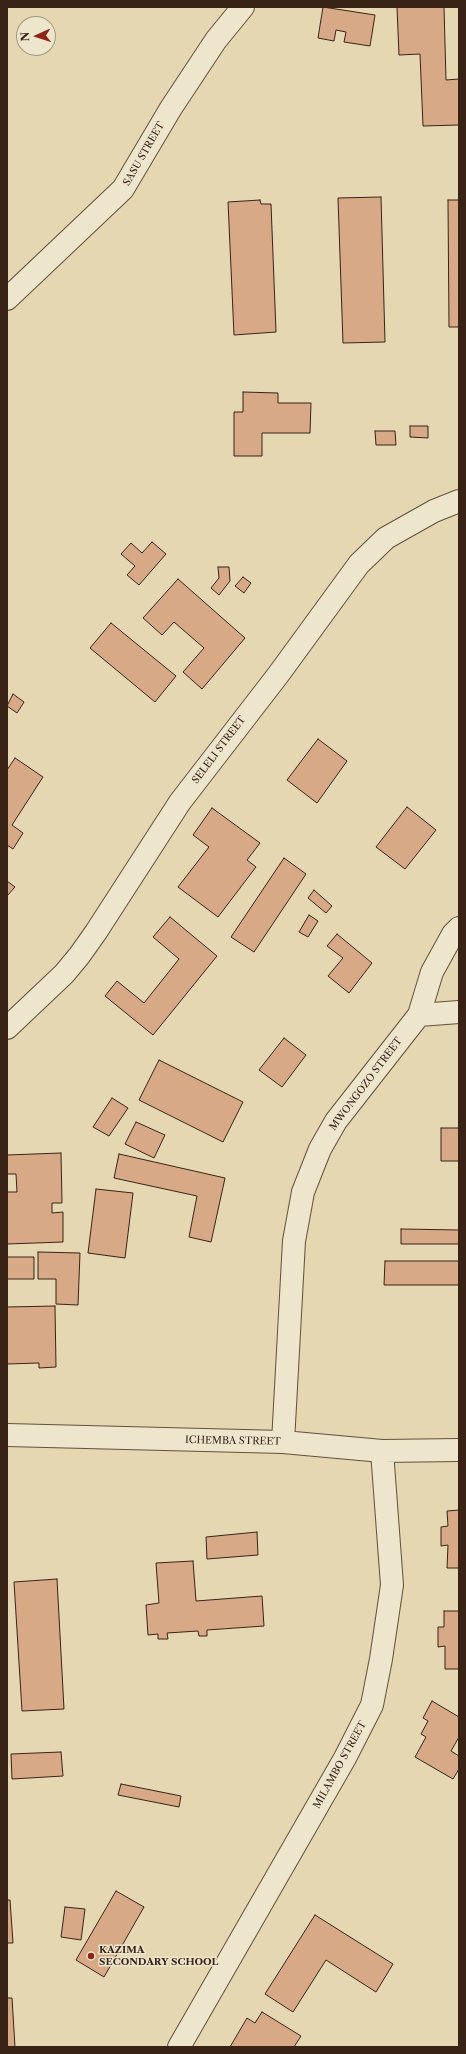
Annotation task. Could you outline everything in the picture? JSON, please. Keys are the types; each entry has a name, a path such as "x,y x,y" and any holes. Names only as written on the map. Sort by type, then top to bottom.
{"street":[{"name":"SASU STREET","path":"7,299 123,189 171,108 216,40 243,7"},
{"name":"SELELI STREET","path":"7,1028 64,974 79,956 180,802 283,668 359,564 386,538 434,511 459,501"},
{"name":"MWONGOZO STREET","path":"283,1442 294,1241 303,1192 320,1149 336,1121 419,1015 432,972 453,934 459,928"},
{"path":"419,1015 459,1012"},
{"name":"ICHEMBA STREET","path":"7,1435 283,1442 382,1451 459,1450"},
{"name":"MILAMBO STREET","path":"179,2047 345,1758 372,1705 381,1659 392,1585 382,1451"}],"building":[{"path":"323,7 375,15 370,46 344,42 346,32 336,30 334,41 318,38"},
{"path":"397,7 444,7 446,80 459,79 459,125 423,126 420,54 399,55"},
{"path":"381,197 385,342 343,343 338,198"},
{"path":"260,200 261,204 271,204 276,332 234,335 228,202"},
{"path":"448,200 459,200 459,327 449,327"},
{"path":"243,392 278,393 278,403 311,403 310,433 262,433 262,456 234,456 234,412 243,412"},
{"path":"410,426 428,426 428,438 410,437"},
{"path":"375,431 395,431 396,445 376,445"},
{"path":"152,542 166,554 139,585 127,575 135,566 121,554 131,543 142,553"},
{"path":"218,567 229,567 230,581 219,595 211,588 219,578"},
{"path":"243,577 251,583 244,593 235,586"},
{"path":"178,579 245,638 202,689 183,672 204,648 174,622 162,635 143,618"},
{"path":"111,623 176,676 155,702 90,648"},
{"path":"13,694 24,702 17,713 7,706"},
{"path":"318,739 347,761 317,803 287,780"},
{"path":"15,758 43,777 12,825 23,833 13,849 7,845 7,770"},
{"path":"407,807 436,830 405,869 376,847"},
{"path":"212,808 260,843 247,860 256,867 218,917 178,887 209,847 193,835"},
{"path":"284,858 306,874 254,952 231,937"},
{"path":"7,881 15,887 7,896"},
{"path":"314,890 332,906 326,913 308,898"},
{"path":"309,915 318,921 308,937 299,932"},
{"path":"170,917 217,956 153,1035 105,996 117,981 144,1003 179,959 153,937"},
{"path":"337,934 372,963 349,993 328,976 343,958 327,946"},
{"path":"284,1038 306,1055 282,1087 259,1070"},
{"path":"159,1060 243,1102 223,1142 139,1100"},
{"path":"112,1098 128,1108 109,1136 93,1127"},
{"path":"136,1122 165,1135 154,1158 125,1144"},
{"path":"441,1128 459,1128 459,1161 441,1161"},
{"path":"61,1153 62,1203 52,1203 52,1213 63,1212 63,1242 7,1244 7,1192 17,1192 16,1174 7,1174 7,1155"},
{"path":"119,1154 225,1178 211,1242 189,1237 197,1196 114,1178"},
{"path":"96,1189 133,1193 125,1258 88,1253"},
{"path":"401,1229 459,1230 459,1244 401,1244"},
{"path":"38,1252 80,1253 78,1305 56,1304 56,1279 38,1279"},
{"path":"7,1257 34,1257 34,1279 7,1279"},
{"path":"385,1261 459,1261 459,1285 384,1285"},
{"path":"55,1306 56,1367 39,1368 39,1363 7,1364 7,1307"},
{"path":"459,1510 459,1568 447,1568 448,1545 441,1546 441,1527 448,1526 447,1511"},
{"path":"257,1532 258,1555 207,1559 206,1537"},
{"path":"193,1561 196,1601 262,1596 264,1626 207,1630 207,1636 199,1636 198,1631 167,1633 168,1639 158,1639 158,1634 148,1635 146,1605 159,1603 156,1563"},
{"path":"57,1579 64,1709 22,1711 14,1582"},
{"path":"444,1611 459,1611 459,1669 445,1669 445,1646 438,1647 438,1627 444,1627"},
{"path":"432,1701 459,1717 459,1737 451,1751 459,1756 459,1769 453,1779 415,1757 426,1737 421,1734 428,1721 423,1718"},
{"path":"61,1752 63,1776 12,1779 11,1754"},
{"path":"121,1784 181,1796 179,1807 118,1795"},
{"path":"116,1891 144,1907 104,1977 76,1960"},
{"path":"7,1900 10,1900 13,1943 7,1943"},
{"path":"65,1907 85,1909 81,1940 61,1937"},
{"path":"315,1915 393,1964 376,1992 326,1960 293,2012 265,1994"},
{"path":"7,1998 12,1998 15,2047 7,2047"},
{"path":"262,2012 301,2036 294,2047 230,2047 247,2018 255,2023"}],"place":[{"name":"KAZIMA SECONDARY SCHOOL","path":"91,1956"}]}
